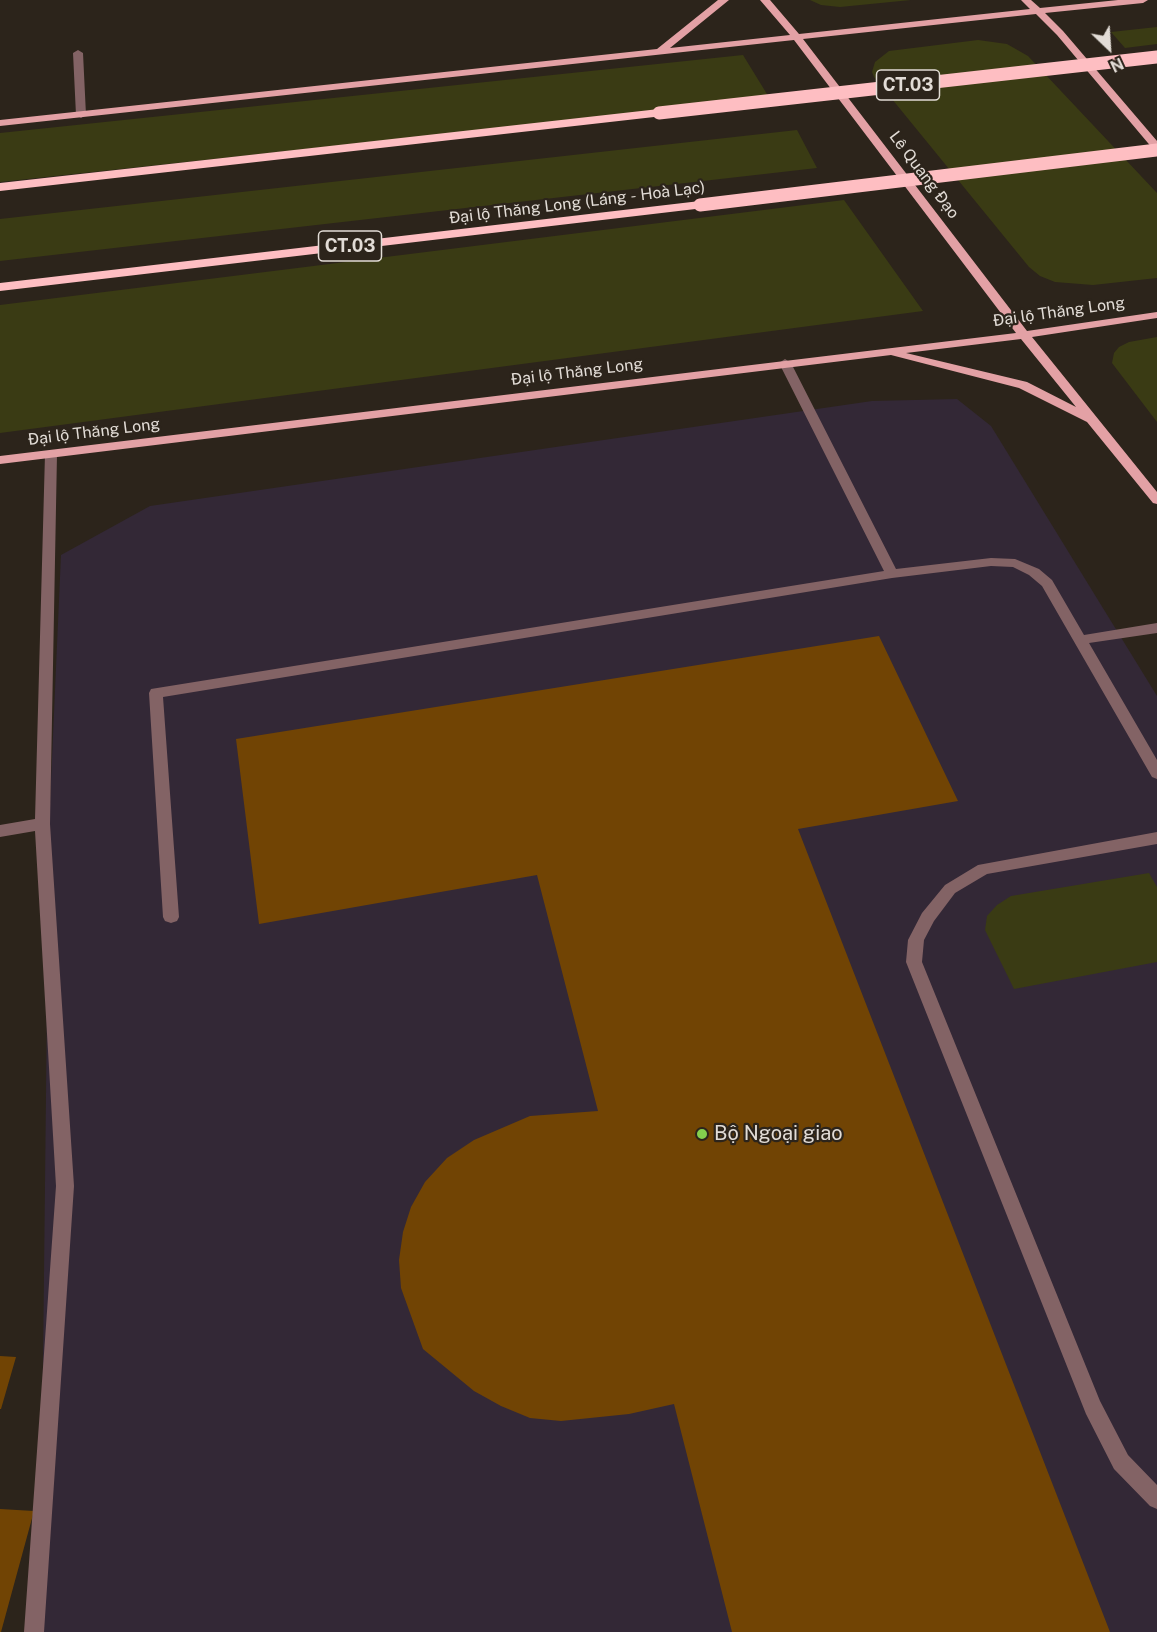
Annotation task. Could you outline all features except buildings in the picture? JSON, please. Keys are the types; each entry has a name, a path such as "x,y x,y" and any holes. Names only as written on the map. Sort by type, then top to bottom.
{"highway":[{"name":"CT.03","path":"0,187 1157,57"},
{"name":"Đại lộ Thăng Long (Láng - Hoà Lạc)","path":"0,287 700,205 1157,148"}],"main road":[{"path":"658,53 686,34 724,0"},
{"name":"Lê Quang Đạo","path":"765,0 796,37 1024,335 1157,500"},
{"path":"1026,0 1060,33 1157,148"},
{"path":"0,123 1143,0"},
{"name":"Đại lộ Thăng Long","path":"0,460 1024,335 1157,315"},
{"path":"884,351 990,375 1023,385 1059,402 1096,424"}],"street":[{"path":"78,53 81,115"},
{"path":"785,363 892,574"},
{"path":"34,1632 65,1186 42,824 51,454"},
{"path":"171,917 156,693 892,574 992,562 1015,563 1034,572 1047,583 1157,773"},
{"path":"1080,640 1157,628"},
{"path":"0,831 42,824"},
{"path":"1157,838 983,869 950,889 928,917 916,940 914,962 1093,1407 1122,1462 1157,1499"}],"shaded area":[{"path":"810,0 911,0 840,7 821,5"},
{"path":"1157,27 1157,44 1125,48 1111,32"},
{"path":"978,40 1007,44 1028,56 1157,193 1157,278 1093,285 1055,282 1040,276 1029,267 872,72 875,62 889,51"},
{"path":"743,55 770,99 0,182 0,133"},
{"path":"797,130 817,168 0,261 0,219"},
{"path":"844,200 923,311 0,433 0,305"},
{"path":"1157,337 1157,422 1112,363 1114,353 1119,347 1129,342"},
{"path":"957,399 991,426 1157,696 1157,1632 40,1632 49,826 61,555 150,506 872,401"},
{"path":"1149,873 1157,887 1157,962 1014,989 985,930 987,916 997,905 1011,896"}],"place":[{"name":"Bộ Ngoại giao","path":"702,1134"}]}
